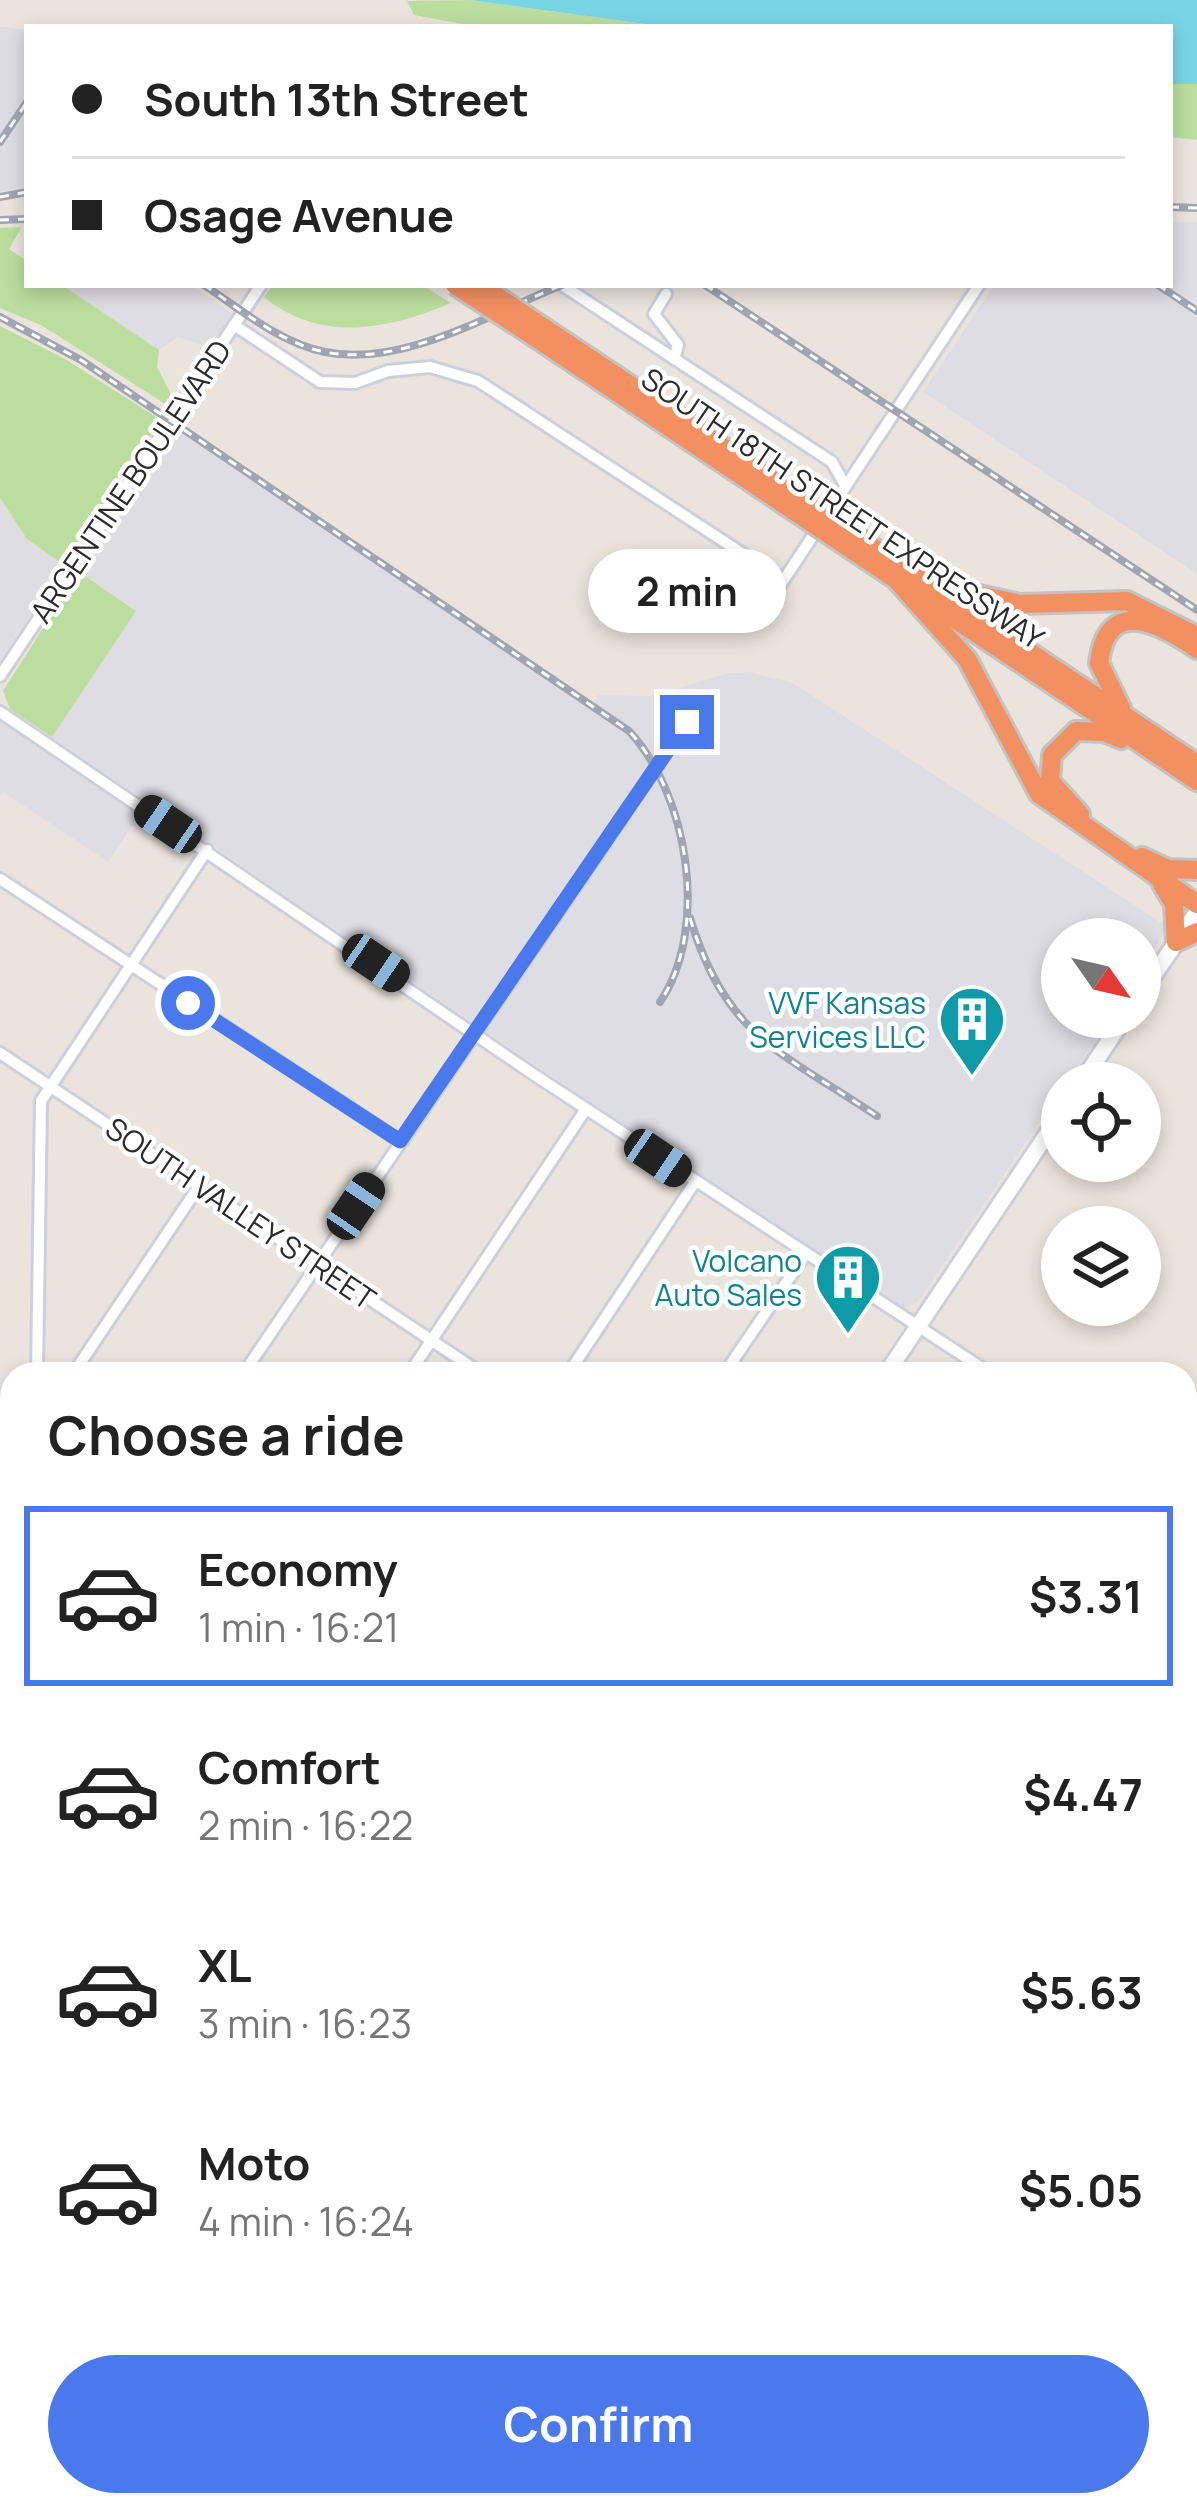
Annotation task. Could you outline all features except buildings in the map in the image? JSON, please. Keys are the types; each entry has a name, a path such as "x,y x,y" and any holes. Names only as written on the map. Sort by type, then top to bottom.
{"highway":[{"name":"SOUTH 18TH STREET EXPRESSWAY","path":"460,288 548,339 859,546 921,579 1197,764"},
{"name":"SOUTH 18TH STREET EXPRESSWAY","path":"484,288 548,339"},
{"name":"SOUTH 18TH STREET EXPRESSWAY","path":"859,546 898,582 1197,781"},
{"path":"921,579 1020,604 1127,601 1197,636"},
{"path":"898,582 967,659 1039,794 1197,908"},
{"path":"1127,717 1099,663 1105,639 1115,628 1136,620 1153,622 1197,649"},
{"path":"1153,751 1104,732 1076,731 1052,754 1051,781 1066,805 1151,863 1183,873 1197,870"},
{"path":"1160,880 1174,904 1176,941 1197,932"}],"main road":[{"path":"1161,964 1197,908"},
{"path":"894,1362 1041,1143"}],"street":[{"name":"ARGENTINE BOULEVARD","path":"0,676 259,288"},
{"path":"567,288 832,462 845,485"},
{"path":"234,325 320,382 355,383 388,371 430,368 478,381 780,585 977,288"},
{"path":"666,294 653,314 678,345 674,358"},
{"path":"0,712 695,1182 971,1362"},
{"path":"251,1362 687,722"},
{"path":"38,1362 41,1101 207,850"},
{"path":"0,879 400,1141"},
{"name":"SOUTH VALLEY STREET","path":"0,1053 464,1362"},
{"path":"417,1362 586,1109"},
{"path":"576,1362 695,1182"},
{"path":"81,1362 200,1186"},
{"path":"732,1362 805,1255"}],"shaded area":[{"path":"0,26 24,30 24,188 0,192"},
{"path":"1173,222 1197,222 1197,574 923,392 992,288 1173,288"},
{"path":"66,288 195,288 233,314 209,348 178,337 159,350"},
{"path":"175,428 589,707 598,695 652,696 725,674 749,672 793,683 1154,918 1041,918 1041,1038 1097,1038 1081,1062 1041,1062 1041,1120 918,1302 902,1309 888,1304 52,737 136,611 79,572"},
{"path":"0,498 27,539 64,565 0,660"},
{"path":"0,722 140,814 108,862 3,792 0,796"}],"green space":[{"path":"470,0 646,24 463,24 414,15 407,1"},
{"path":"1173,84 1197,84 1197,140 1173,137"},
{"path":"22,227 9,249 24,259 24,288 66,288 159,350 157,367 172,396 170,407 41,325 0,308 0,228"},
{"path":"271,288 427,288 451,303 404,320 356,327 309,321 264,297"},
{"path":"0,326 65,359 161,420 64,565 27,539 0,498"},
{"path":"79,572 136,611 52,737 10,709 3,691"}],"water":[{"path":"470,0 1197,0 1197,84 1173,84 1173,24 646,24"}],"railway":[{"path":"0,142 24,106"},
{"path":"0,197 24,193"},
{"path":"1173,207 1197,208"},
{"path":"0,220 24,219"},
{"path":"208,288 292,341 354,355 385,352 446,335 555,288"},
{"path":"710,288 1197,610"},
{"path":"1162,288 1197,311"},
{"path":"0,317 81,360 629,731 666,790 685,862 685,937 660,1002"},
{"path":"690,918 704,958 739,1016 785,1056 877,1116"}],"place":[{"name":"VVF Kansas Services LLC","path":"972,1078"},
{"name":"Volcano Auto Sales","path":"848,1336"}],"route":[{"path":"188,1003 400,1141 687,722"}]}
